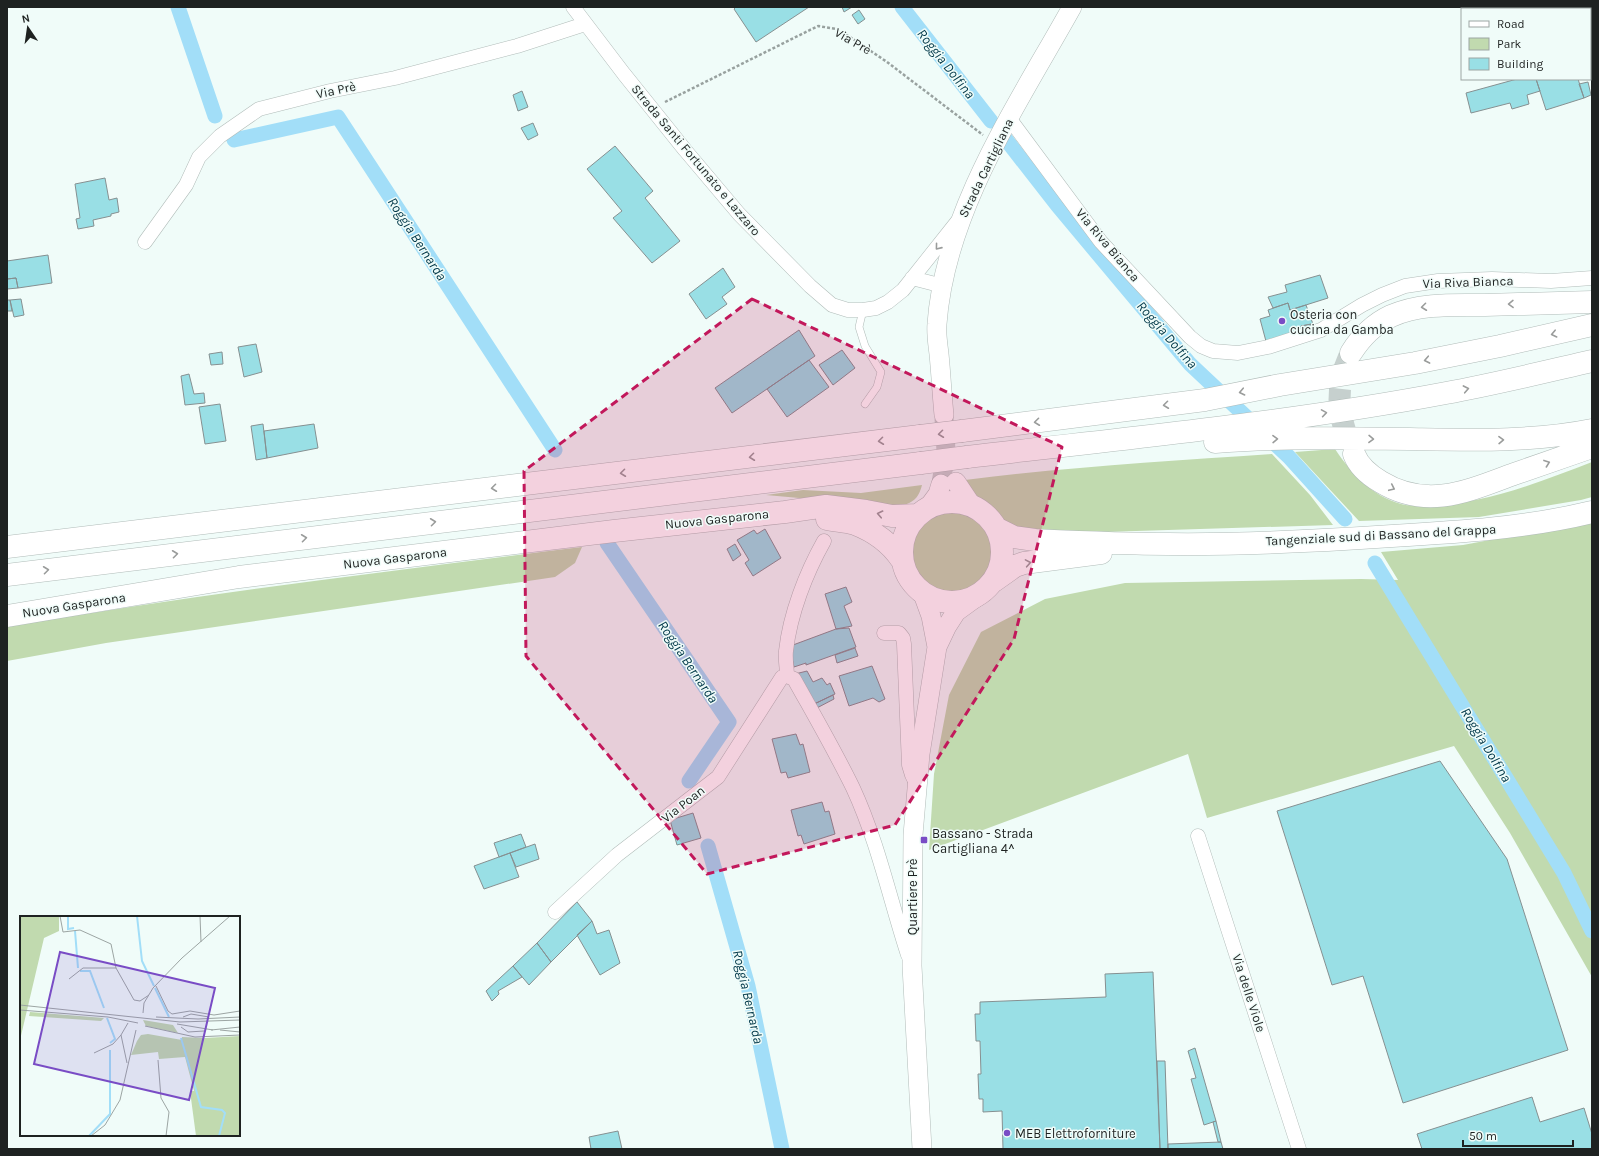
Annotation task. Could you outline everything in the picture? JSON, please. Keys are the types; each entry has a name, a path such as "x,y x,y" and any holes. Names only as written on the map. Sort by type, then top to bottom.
{"main road":[{"path":"1351,353 1360,339 1376,324 1392,316 1416,308 1450,305 1592,302"},
{"path":"7,547 1205,400 1280,384 1415,363 1500,346 1592,325"},
{"path":"7,575 783,479 936,476 1213,442 1285,419 1446,393 1592,361"},
{"path":"936,476 967,457 1238,433 1304,438 1505,440 1561,435 1592,430"},
{"path":"1354,454 1365,471 1388,486 1407,494 1435,497 1447,496 1474,489 1592,447"},
{"name":"Nuova Gasparona","path":"7,616 239,578 614,531 826,506 892,516 922,512 941,503 957,502 972,506 982,511 996,528 1002,545 1002,564 994,581 978,596 964,602 950,603 936,600 923,594 912,584 905,572 902,559 902,543 908,527 922,512"},
{"name":"Nuova Gasparona","path":"784,512 854,524 882,539 893,547 902,559"},
{"name":"Tangenziale sud di Bassano del Grappa","path":"996,528 1014,537 1035,540 1169,544 1333,540 1456,533 1514,527 1592,512"},
{"name":"Tangenziale sud di Bassano del Grappa","path":"994,581 1015,566 1024,563 1169,544"}],"street":[{"name":"Strada Santi Fortunato e Lazzaro","path":"573,7 652,109 739,214 810,286 832,305 848,310 863,310 876,308 888,302 902,290 962,216"},
{"name":"Strada Cartigliana","path":"944,415 937,327 938,308 954,240 977,180 995,144 1072,7"},
{"name":"Via Prè","path":"145,242 186,185 200,157 220,136 259,109 330,90 403,76 517,46 585,24"},
{"name":"Via Riva Bianca","path":"1010,118 1101,242 1190,337 1201,346 1213,351 1238,353 1268,347 1321,330 1362,305 1405,286 1438,281 1492,279 1551,281 1592,278"},
{"path":"912,278 943,286"},
{"path":"936,476 972,506"},
{"path":"922,512 938,494 936,476"},
{"path":"824,541 815,557 792,617 786,652 787,676 794,679 853,789 879,856 895,914 912,966"},
{"name":"Quartiere Prè","path":"923,594 931,616 937,647"},
{"name":"Quartiere Prè","path":"922,1149 912,966 913,835 920,754 937,647 956,612 978,596"},
{"path":"884,633 899,633 903,638 909,765 912,776 918,785"},
{"name":"Via Poan","path":"555,912 617,855 718,776 782,677 787,676"},
{"name":"Via delle Viole","path":"1198,836 1299,1149"}],"lane":[{"path":"863,310 859,328 865,346 881,372 877,387 865,404"}],"path":[{"name":"Via Prè","path":"652,109 818,26 837,29 853,39 887,62 995,144"}],"highlighted area":[{"path":"752,299 1062,447 1014,639 895,825 707,874 526,656 524,471"}],"green space":[{"path":"1335,449 1348,467 1363,482 1381,495 1403,505 1441,505 1486,498 1550,478 1592,462 1592,497 1479,517 1359,521 1295,452"},
{"path":"1272,454 1310,495 1333,525 1040,534 1004,526 989,508 969,491 965,480 1080,468"},
{"path":"922,485 919,494 914,500 899,507 766,495 803,490 861,493"},
{"path":"952,513 967,516 980,525 989,538 992,553 989,568 980,581 967,590 952,593 937,590 924,581 915,568 912,553 915,538 924,525 937,516"},
{"path":"1592,521 1592,977 1510,833 1454,746 1207,818 1188,754 929,850 934,774 949,695 981,632 1045,599 1125,583 1361,579 1398,580 1381,552 1463,545"},
{"path":"582,547 575,563 555,577 106,643 7,661 7,627 150,604 366,574"}],"building":[{"path":"736,7 809,7 756,42 734,9"},
{"path":"842,7 852,7 844,12"},
{"path":"859,10 865,19 858,24 852,15"},
{"path":"1513,80 1536,80 1540,91 1527,95 1529,104 1512,109 1510,103 1471,113 1466,93"},
{"path":"1536,80 1578,80 1584,98 1546,110"},
{"path":"1588,82 1591,95 1584,98 1579,84"},
{"path":"522,91 528,107 518,111 513,95"},
{"path":"533,123 538,135 528,140 521,128"},
{"path":"615,146 653,191 645,198 680,241 652,263 613,218 622,211 587,169"},
{"path":"105,178 109,200 117,198 119,212 111,214 111,216 93,220 94,226 78,229 76,219 80,218 75,184"},
{"path":"48,255 52,283 18,288 16,278 7,279 7,261"},
{"path":"723,268 735,287 722,297 727,304 706,319 689,294"},
{"path":"1320,275 1328,298 1290,310 1288,303 1273,308 1268,297 1287,292 1285,285"},
{"path":"16,278 18,288 7,289 7,279"},
{"path":"21,299 24,315 14,317 10,300"},
{"path":"7,300 10,300 12,311 7,311"},
{"path":"1288,303 1290,310 1306,305 1313,324 1301,326 1304,334 1267,345 1260,319 1270,316 1268,310"},
{"path":"1311,324 1312,330 1303,332 1301,326"},
{"path":"799,330 815,356 732,413 715,388"},
{"path":"256,344 262,372 244,377 238,347"},
{"path":"842,350 855,368 833,385 819,365"},
{"path":"222,352 223,364 211,365 209,354"},
{"path":"809,360 829,387 787,417 767,389"},
{"path":"189,374 194,394 204,393 205,403 185,405 181,376"},
{"path":"220,404 226,441 205,444 199,407"},
{"path":"263,424 267,458 256,460 251,426"},
{"path":"314,424 318,448 267,458 264,431"},
{"path":"765,529 781,558 753,576 745,563 749,560 737,540 754,530 757,534"},
{"path":"735,544 741,555 733,561 727,549"},
{"path":"846,587 852,602 844,606 852,626 836,629 825,594"},
{"path":"849,628 856,647 806,665 806,663 794,667 792,658 793,645 836,629"},
{"path":"855,648 858,656 837,663 835,655"},
{"path":"872,666 885,699 879,702 873,698 849,706 839,676"},
{"path":"807,671 813,682 822,678 827,685 830,683 835,694 810,706 795,674"},
{"path":"833,695 834,699 813,710 810,706"},
{"path":"796,734 800,745 803,744 810,772 788,778 786,772 781,773 772,739"},
{"path":"1440,761 1507,859 1568,1050 1403,1103 1363,976 1332,985 1277,811"},
{"path":"822,802 825,812 829,811 835,834 804,844 801,835 798,836 791,810"},
{"path":"693,813 701,838 677,845 670,820"},
{"path":"521,834 526,847 499,857 494,843"},
{"path":"535,844 539,859 516,867 510,853"},
{"path":"510,853 519,877 484,889 474,866"},
{"path":"577,902 592,921 551,962 537,943"},
{"path":"592,921 597,934 609,930 620,963 600,975 577,935"},
{"path":"537,943 551,962 529,985 513,966"},
{"path":"513,966 522,977 498,991 499,994 492,1001 486,991"},
{"path":"1153,972 1160,1149 1003,1149 1002,1111 983,1112 983,1099 979,1099 978,1074 981,1074 980,1041 976,1041 975,1014 980,1014 980,1002 1106,997 1105,974"},
{"path":"1195,1048 1216,1121 1204,1125 1191,1079 1196,1078 1188,1051"},
{"path":"1157,1061 1165,1061 1168,1149 1160,1149"},
{"path":"1532,1097 1540,1122 1584,1108 1592,1134 1592,1149 1422,1149 1417,1134"},
{"path":"1216,1121 1221,1142 1218,1142 1213,1122"},
{"path":"618,1131 622,1149 591,1149 589,1137"},
{"path":"1221,1142 1223,1149 1168,1149 1168,1144"}],"waterway":[{"name":"Roggia Bernarda","path":"178,7 215,116"},
{"name":"Roggia Dolfina","path":"902,7 991,121"},
{"name":"Roggia Bernarda","path":"234,140 338,117 555,450"},
{"name":"Roggia Dolfina","path":"1004,137 1057,205 1190,364 1289,457 1345,519"},
{"name":"Roggia Bernarda","path":"607,543 729,722 689,781"},
{"name":"Roggia Dolfina","path":"1375,563 1564,873 1592,931"},
{"name":"Roggia Bernarda","path":"708,846 748,986 782,1149"}],"tunnel":[{"path":"1349,357 1341,383 1340,406 1345,430 1354,454"},
{"path":"941,484 946,451 944,418"}],"place":[{"name":"Osteria con cucina da Gamba","path":"1282,321"},
{"name":"Bassano - Strada Cartigliana 4^","path":"924,840"},
{"name":"MEB Elettroforniture","path":"1007,1133"}]}
